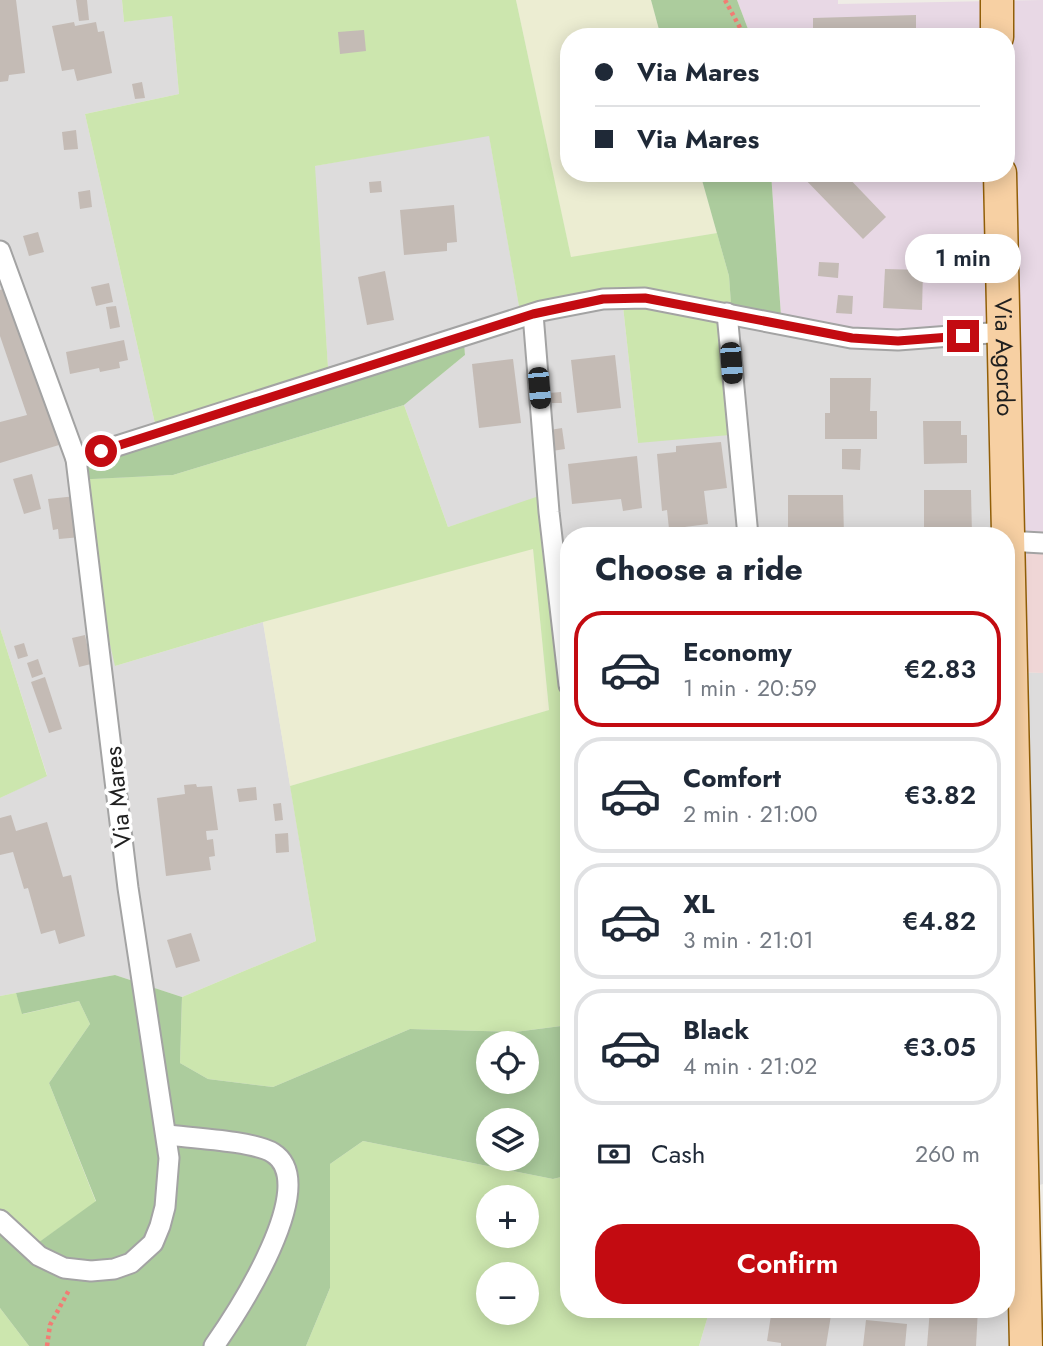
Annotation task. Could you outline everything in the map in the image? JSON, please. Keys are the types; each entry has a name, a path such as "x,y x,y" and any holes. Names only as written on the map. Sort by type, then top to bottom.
{"main road":[{"path":"997,0 998,28"},
{"name":"Via Agordo","path":"1000,182 1008,527"},
{"name":"Via Agordo","path":"1015,854 1026,1346"}],"street":[{"name":"Via Mares","path":"0,251 76,458 128,888 167,1135 165,1207 153,1243 131,1263 114,1269 91,1271"},
{"path":"76,458 533,314 603,299 645,298 852,338 898,341 1003,332"},
{"path":"727,313 734,413 747,527"},
{"path":"533,314 549,512 560,607"},
{"path":"1015,541 1043,543"},
{"path":"167,1135 261,1147 282,1160 288,1171 286,1202 276,1236 234,1318 214,1346"},
{"path":"0,1220 39,1256 64,1268 91,1271"}],"path":[{"path":"725,0 741,28"},
{"path":"47,1346 50,1325 64,1294 91,1271"}],"shaded area":[{"path":"0,0 122,0 124,22 172,15 179,94 85,114 156,428 115,666 263,622 316,941 182,997 115,975 0,996 0,798 47,775 0,628"},
{"path":"737,0 838,0 838,4 1043,0 1043,536 1015,535 1009,324 852,332 781,316 772,182 1015,182 1015,28 748,28"},
{"path":"489,135 520,311 584,292 621,288 638,443 731,304 852,332 1009,324 1014,527 560,527 560,690 539,497 448,527 404,405 465,355 462,330 328,367 314,166"},
{"path":"1015,535 1043,536 1043,673 1018,672"},
{"path":"1015,556 1018,672 1043,673 1043,1184 1032,1187 1036,1346 699,1346 707,1318 1015,1318"}],"green space":[{"path":"122,0 516,0 571,257 717,233 729,276 741,434 638,443 621,288 584,292 520,312 489,136 315,166 328,367 156,428 85,114 179,94 172,16 124,22"},
{"path":"516,0 651,0 659,28 560,28 560,182 703,182 717,233 571,258"},
{"path":"651,0 737,0 748,28 659,28"},
{"path":"703,182 772,182 781,316 731,304 729,276"},
{"path":"463,330 465,355 404,405 173,475 72,480 67,459 328,367"},
{"path":"404,405 448,527 539,496 560,689 560,1026 523,1031 410,1029 273,1087 208,1079 180,1063 182,997 316,941 290,786 549,710 533,549 263,622 115,666 72,480 173,475"},
{"path":"533,548 549,710 290,786 263,622"},
{"path":"0,628 47,776 0,798"},
{"path":"115,975 182,997 180,1063 208,1079 273,1087 410,1029 480,1031 476,1031 476,1094 539,1094 539,1031 523,1031 560,1026 560,1177 553,1179 513,1171 539,1171 539,1108 476,1108 476,1164 363,1141 330,1164 330,1288 306,1346 29,1346 0,1308 0,1218 28,1250 96,1201 49,1083 90,1024 79,1001 22,1014 16,993"},
{"path":"16,993 23,1014 79,1001 90,1024 49,1083 96,1202 28,1250 0,1218 0,996"},
{"path":"363,1141 476,1164 476,1171 513,1171 553,1179 560,1177 560,1318 707,1318 699,1346 306,1346 330,1288 330,1164"},
{"path":"0,1308 29,1346 0,1346"}],"building":[{"path":"0,0 16,0 25,73 9,75 8,81 0,82"},
{"path":"76,0 87,0 89,20 79,21"},
{"path":"916,15 916,28 813,28 813,18"},
{"path":"74,22 75,26 96,22 98,32 104,31 112,73 77,81 74,69 62,71 52,26"},
{"path":"364,30 366,51 340,54 338,32"},
{"path":"142,82 145,98 135,99 132,84"},
{"path":"76,130 78,149 64,150 62,132"},
{"path":"381,181 382,192 370,193 369,182"},
{"path":"808,182 853,182 886,217 863,239"},
{"path":"90,190 92,207 80,209 78,192"},
{"path":"454,205 457,242 447,243 447,251 404,255 400,210"},
{"path":"38,232 44,252 29,256 23,236"},
{"path":"819,262 839,263 838,278 818,276"},
{"path":"885,269 923,270 922,310 883,308"},
{"path":"385,271 394,320 367,325 358,277"},
{"path":"109,283 113,302 96,306 91,287"},
{"path":"6,288 59,445 0,463 0,422 27,415 0,336 0,290"},
{"path":"838,295 853,296 852,314 836,313"},
{"path":"116,306 120,327 110,329 106,307"},
{"path":"124,340 128,360 119,362 120,368 100,372 99,368 70,374 66,352"},
{"path":"615,355 621,408 577,413 571,360"},
{"path":"513,359 521,423 479,428 472,364"},
{"path":"830,378 871,378 870,411 877,411 877,439 825,439 825,413 830,413"},
{"path":"561,392 562,403 549,403 549,393"},
{"path":"923,421 961,421 961,435 967,435 967,463 924,464"},
{"path":"562,428 565,449 552,451 550,430"},
{"path":"721,442 727,488 704,491 708,524 669,527 667,510 662,511 657,454 676,452 676,446"},
{"path":"842,449 861,449 860,470 842,469"},
{"path":"637,456 642,508 623,511 621,499 572,504 568,464"},
{"path":"32,474 41,509 24,514 13,479"},
{"path":"924,490 971,490 972,527 924,527"},
{"path":"788,495 843,495 844,527 788,527"},
{"path":"76,496 81,537 59,539 58,529 53,530 48,499"},
{"path":"85,635 91,664 79,667 72,638"},
{"path":"24,643 28,656 18,659 14,646"},
{"path":"38,659 43,674 32,678 27,663"},
{"path":"45,677 62,729 49,733 31,682"},
{"path":"196,784 197,787 212,786 218,830 206,831 207,840 213,839 215,856 209,857 211,870 166,876 157,798 185,794 184,785"},
{"path":"256,787 257,800 239,802 237,789"},
{"path":"281,803 283,820 275,821 273,804"},
{"path":"11,815 16,831 47,822 63,877 71,875 85,936 59,944 55,930 41,934 28,888 24,889 13,852 0,855 0,818"},
{"path":"288,833 289,852 276,853 275,834"},
{"path":"191,933 200,961 176,968 167,940"},
{"path":"771,1318 831,1318 826,1346 781,1346 781,1343 767,1341"},
{"path":"929,1318 978,1318 976,1346 927,1346"},
{"path":"866,1320 907,1324 905,1346 863,1346"}],"route":[{"path":"101,451 541,311 603,299 645,298 852,338 898,341 963,336"}]}
